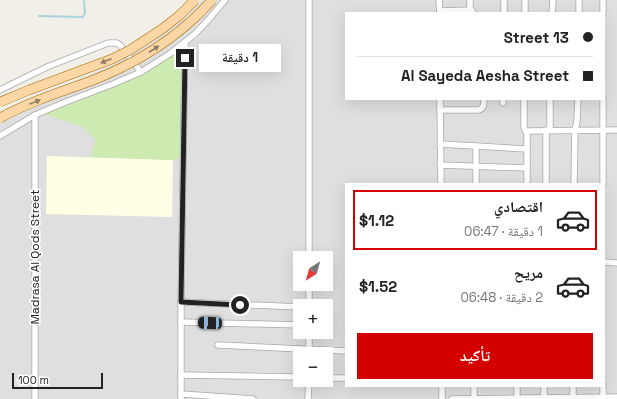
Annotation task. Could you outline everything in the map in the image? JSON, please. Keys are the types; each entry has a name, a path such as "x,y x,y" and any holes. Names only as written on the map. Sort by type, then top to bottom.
{"main road":[{"path":"0,102 112,59 130,50 162,29 180,15 195,0"},
{"path":"0,118 35,102 117,70 137,60 169,39 201,12 212,0"}],"street":[{"path":"0,136 35,115 141,72 171,53 195,34 225,0"},
{"path":"309,0 309,251"},
{"path":"440,0 440,12 472,12 470,0"},
{"path":"504,0 504,12"},
{"path":"525,0 525,12"},
{"path":"552,12 553,0"},
{"path":"579,0 579,12"},
{"path":"603,0 603,12"},
{"path":"185,42 180,397 253,399"},
{"path":"0,90 47,67 108,43 120,44 141,72"},
{"path":"440,100 441,183"},
{"path":"440,110 478,110 482,108 484,100"},
{"path":"524,100 524,127 528,134 527,183"},
{"path":"546,183 550,100"},
{"path":"574,183 575,130 578,100"},
{"path":"603,100 603,183"},
{"name":"Madrasa Al Qods Street","path":"35,115 35,399"},
{"path":"526,130 617,130"},
{"path":"440,144 527,149"},
{"path":"476,146 476,183"},
{"path":"440,165 527,168"},
{"path":"605,262 617,262"},
{"path":"181,302 293,307"},
{"path":"181,322 293,325"},
{"path":"218,345 293,351"},
{"path":"333,351 345,351"},
{"path":"181,375 293,377"},
{"path":"333,378 345,378"},
{"path":"308,399 309,387"},
{"path":"442,387 442,399"},
{"path":"474,387 474,399"},
{"path":"516,387 516,398"},
{"path":"544,387 544,398"},
{"path":"573,387 575,398"},
{"path":"601,398 603,387"},
{"path":"452,399 617,397"}],"shaded area":[{"path":"202,0 617,0 617,399 0,399 0,112 117,63 139,51 187,17"},
{"path":"47,156 173,160 172,217 46,214"}],"green space":[{"path":"182,49 180,158 173,160 90,157 96,140 83,127 44,114 112,88"}],"waterway":[{"path":"39,16 83,17 85,13 84,0"}],"route":[{"path":"185,58 181,302 240,305"}]}
